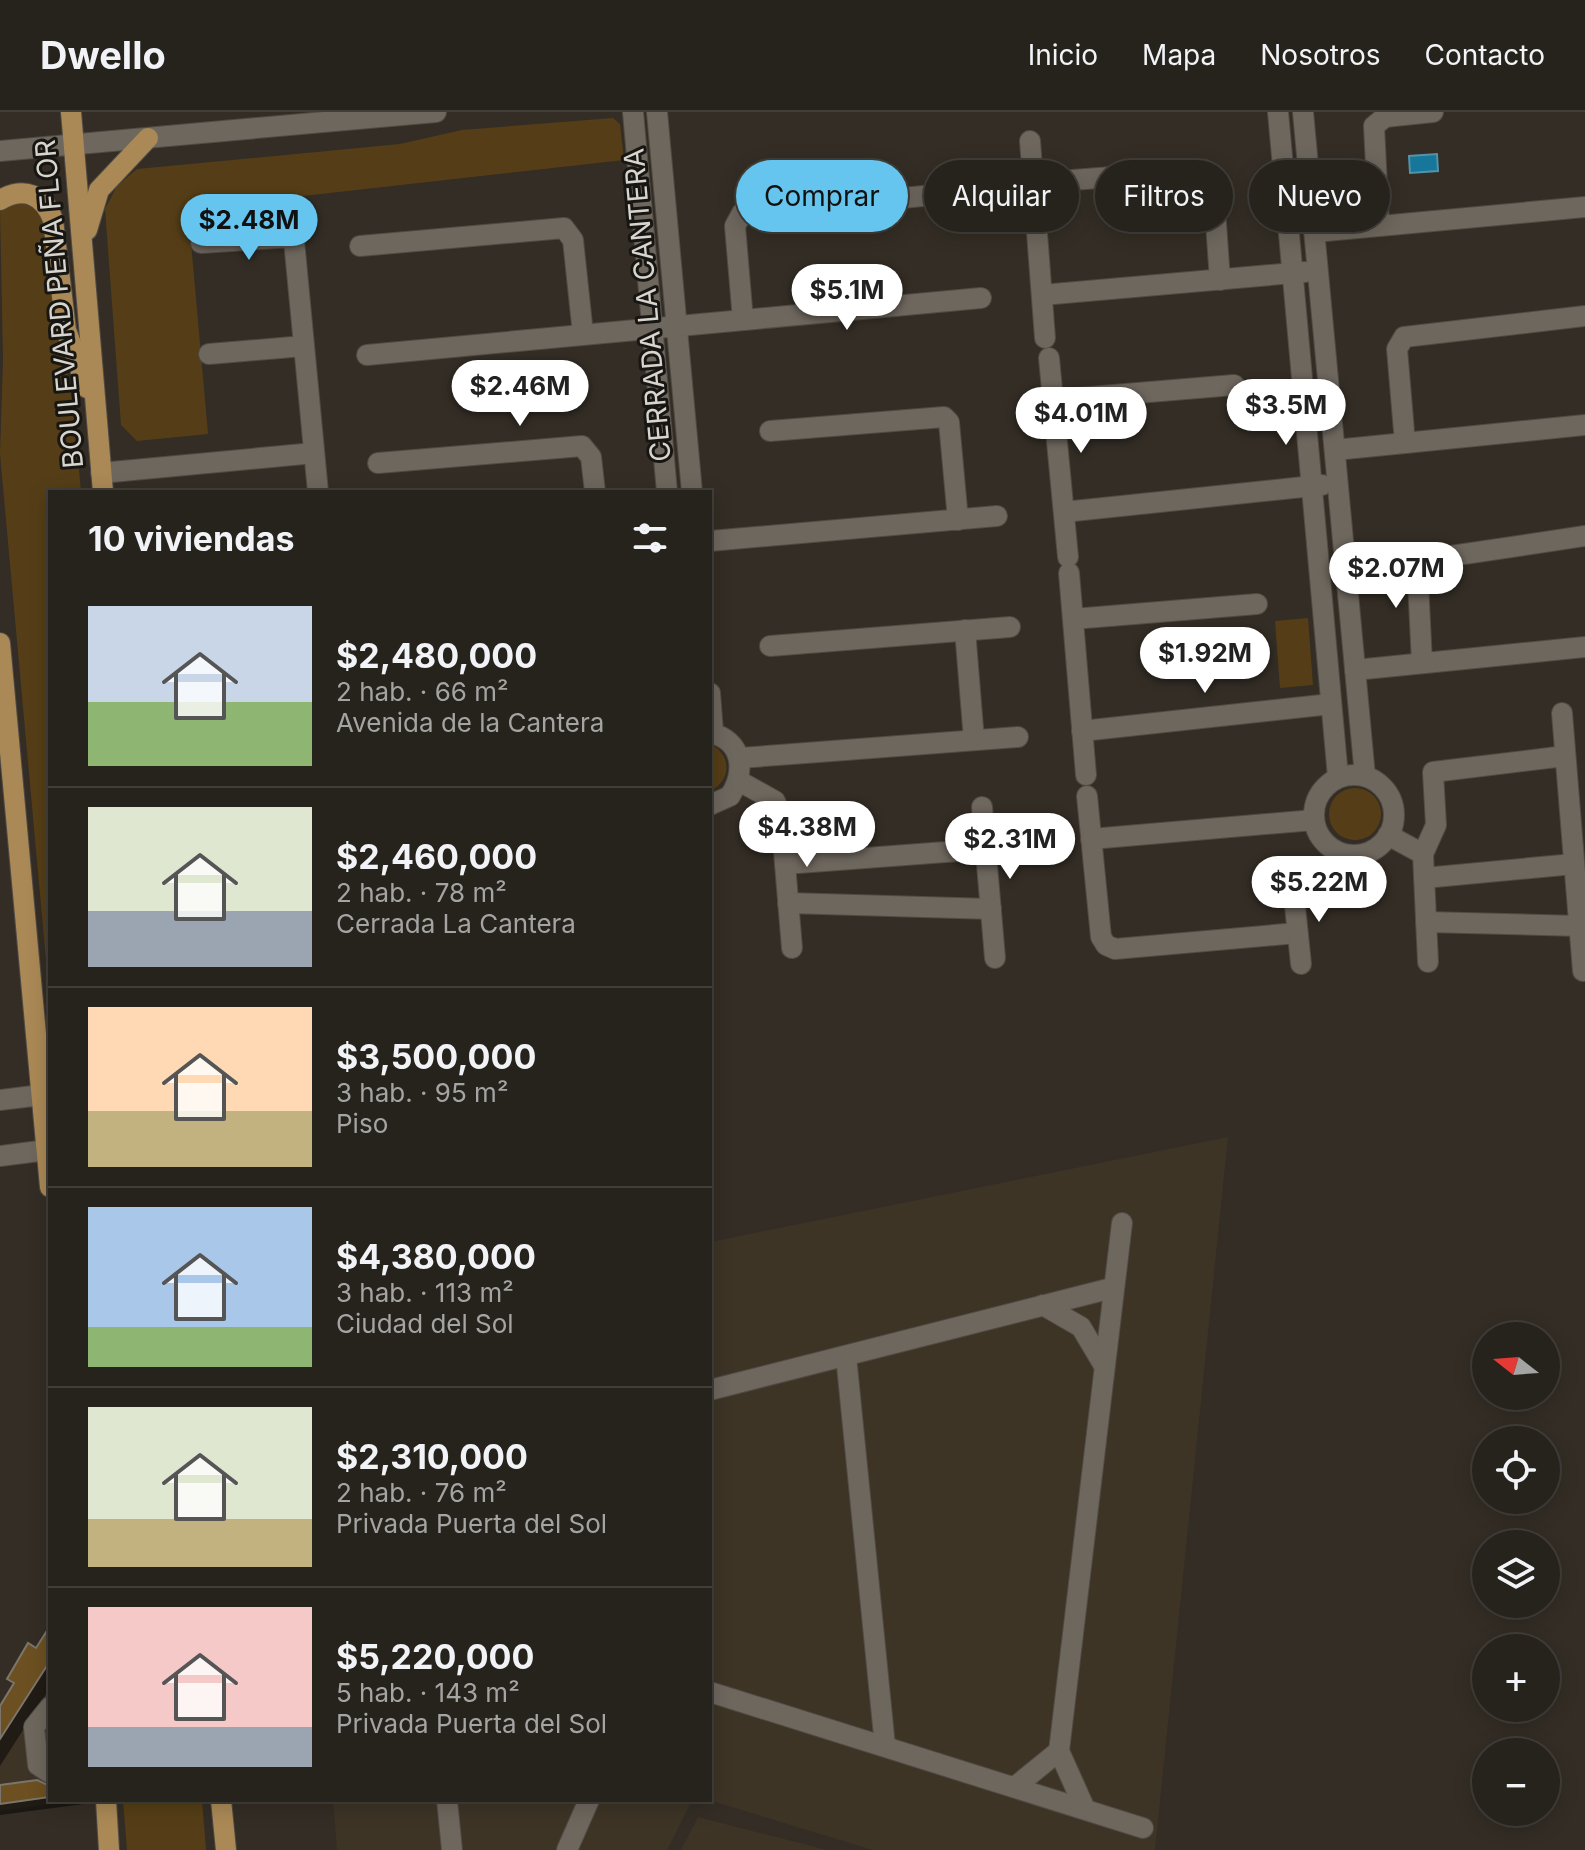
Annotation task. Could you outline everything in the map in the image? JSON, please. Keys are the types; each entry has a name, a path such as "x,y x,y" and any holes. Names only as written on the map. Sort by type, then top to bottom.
{"main road":[{"name":"BOULEVARD PEÑA FLOR","path":"71,112 102,482"},
{"path":"84,270 89,218 99,190 148,138"},
{"path":"0,200 20,193 31,194 48,205 53,220 66,330 96,415"},
{"path":"0,643 5,747 48,1162"},
{"path":"106,1802 109,1850"},
{"path":"221,1802 226,1850"}],"street":[{"path":"0,151 436,112"},
{"name":"CERRADA LA CANTERA","path":"633,112 667,490"},
{"name":"CERRADA LA CANTERA","path":"657,112 692,490"},
{"path":"1278,112 1338,777"},
{"path":"1303,112 1308,160"},
{"path":"1376,160 1374,126 1385,117 1433,112"},
{"path":"1030,141 1031,160"},
{"path":"1079,180 1204,170 1213,181 1220,280"},
{"path":"743,320 735,226 742,213 924,196"},
{"path":"1390,225 1585,207"},
{"path":"291,209 318,490"},
{"path":"360,246 564,228 573,240 583,334"},
{"path":"1037,232 1101,937 1110,948 1297,933"},
{"path":"1315,232 1365,776"},
{"path":"201,243 294,237"},
{"path":"1042,295 1318,270"},
{"path":"367,355 981,298"},
{"path":"1405,443 1397,349 1404,337 1585,316"},
{"path":"209,354 304,346"},
{"path":"1053,400 1234,385"},
{"path":"770,431 944,417 949,422 958,520"},
{"path":"1335,450 1585,425"},
{"path":"378,463 577,445 590,452 595,490"},
{"path":"102,482 314,453"},
{"path":"1064,512 1338,483"},
{"path":"712,541 997,516"},
{"path":"1422,663 1417,561 1585,536"},
{"path":"1073,619 1257,604"},
{"path":"770,646 1010,627"},
{"path":"965,630 974,740"},
{"path":"1355,670 1585,647"},
{"path":"1082,731 1331,704"},
{"path":"1562,713 1583,971"},
{"path":"712,732 730,742 740,758 739,781 730,796 712,804"},
{"path":"740,758 1018,737"},
{"path":"1428,962 1423,854 1436,825 1433,772 1565,756"},
{"path":"1365,776 1386,791 1394,816 1388,835 1375,849 1349,855 1325,844 1314,820 1318,795 1338,777 1365,776"},
{"path":"739,781 775,801 781,816 792,948"},
{"path":"982,807 995,958"},
{"path":"1091,839 1314,820"},
{"path":"1388,835 1423,854"},
{"path":"785,864 986,849"},
{"path":"1424,878 1574,864"},
{"path":"1293,887 1301,964"},
{"path":"788,903 991,909"},
{"path":"1426,922 1579,926"},
{"path":"0,1100 41,1095"},
{"path":"0,1156 47,1150"},
{"path":"1085,1809 1059,1751 1122,1223"},
{"path":"712,1390 1112,1288"},
{"path":"1043,1305 1081,1327 1103,1364"},
{"path":"846,1356 885,1746"},
{"path":"712,1693 1143,1828"},
{"path":"48,1710 34,1727 38,1765 48,1772"},
{"path":"1016,1786 1059,1751"},
{"path":"447,1802 452,1850"},
{"path":"567,1850 588,1802"}],"shaded area":[{"path":"613,118 620,124 624,160 188,209 208,434 137,441 121,425 105,209 117,186 137,169 400,144 462,130"},
{"path":"29,202 42,214 74,413 81,490 48,490 48,982 0,454 3,360 0,208 7,203"},
{"path":"1308,618 1313,685 1280,688 1275,621"},
{"path":"712,745 722,754 726,768 717,787 712,790"},
{"path":"1355,788 1373,796 1381,814 1373,832 1355,840 1337,832 1329,814 1337,796"},
{"path":"1228,1137 1155,1850 873,1850 712,1801 712,1242"},
{"path":"48,1630 48,1802 63,1802 0,1811 0,1706"},
{"path":"123,1802 202,1802 206,1850 127,1850"},
{"path":"333,1802 691,1802 667,1850 337,1850"},
{"path":"698,1817 827,1850 681,1850"}],"water":[{"path":"1437,154 1438,171 1410,173 1409,156"}],"building":[{"path":"48,1629 48,1664 0,1739 0,1706 14,1683 7,1679 28,1643 36,1648"},
{"path":"37,1780 48,1785 48,1797 0,1804 0,1785"}]}
